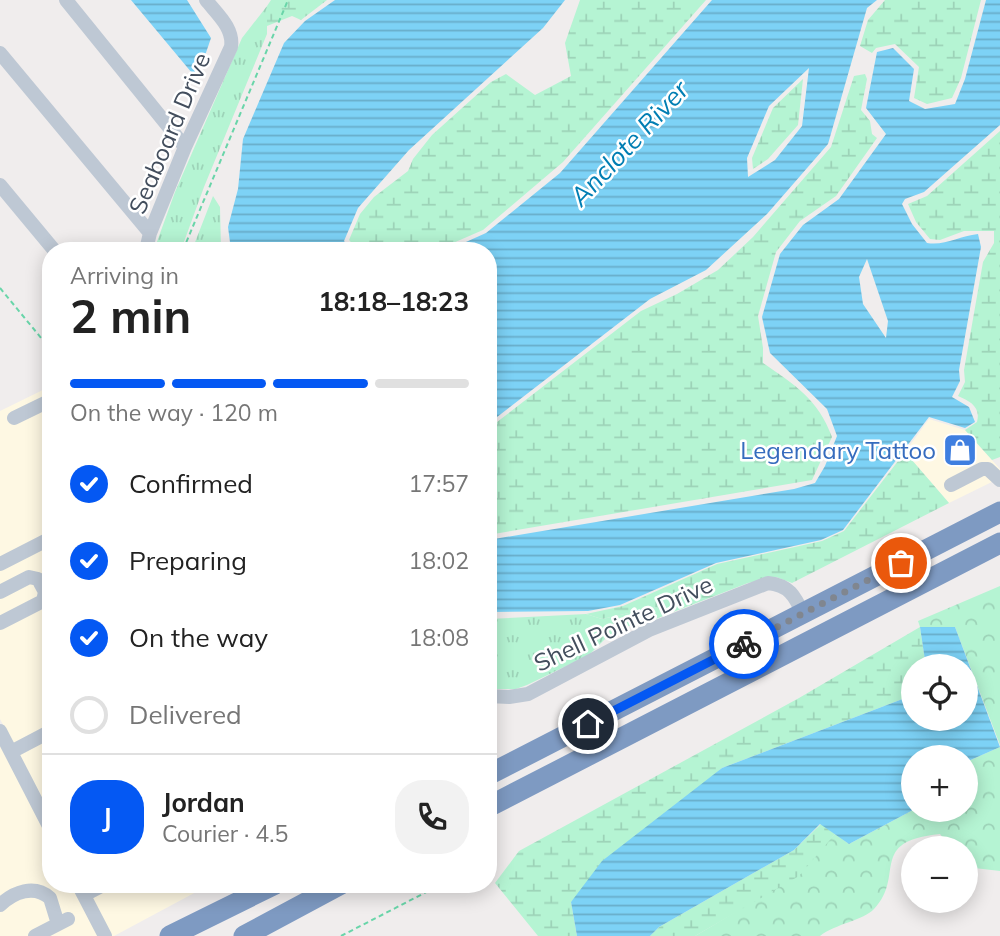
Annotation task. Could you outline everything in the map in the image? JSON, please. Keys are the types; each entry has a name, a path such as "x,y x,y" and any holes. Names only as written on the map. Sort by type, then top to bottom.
{"highway":[{"path":"497,770 1000,512"},
{"path":"497,802 993,546 1000,533"},
{"path":"170,936 257,893"},
{"path":"243,936 324,893"},
{"path":"190,936 236,903"}],"street":[{"path":"66,0 185,147"},
{"name":"Seaboard Drive","path":"148,242 185,147 231,47 229,29 206,0"},
{"path":"0,53 150,233"},
{"path":"0,185 47,242"},
{"path":"14,418 42,404"},
{"path":"951,485 982,469 988,469 1000,480"},
{"path":"0,564 42,543"},
{"path":"0,592 29,577 38,579 42,586"},
{"name":"Shell Pointe Drive","path":"497,696 527,694 649,630 768,583 784,586 791,592 803,614"},
{"path":"0,623 42,602"},
{"path":"0,731 42,812"},
{"path":"11,752 42,736"},
{"path":"0,905 25,890 42,893"},
{"path":"35,936 63,922 50,898 42,893"},
{"path":"83,893 105,936"}],"path":[{"path":"186,242 288,0"},
{"path":"0,288 42,339"},
{"path":"341,936 425,893"}],"shaded area":[{"path":"42,390 42,537 0,558 0,411"},
{"path":"929,419 965,430 1000,469 1000,478 949,503 905,452"},
{"path":"42,549 42,800 0,719 0,570"},
{"path":"0,744 42,826 42,893 77,893 99,936 0,936"},
{"path":"90,893 194,893 114,936"}],"green space":[{"path":"271,0 327,0 301,20 292,16 267,26 267,6"},
{"path":"580,0 706,0 563,162 483,230 455,242 351,242 349,240 360,214 374,197 408,171 413,159 432,135 491,82 506,74 535,95 571,76 565,43"},
{"path":"885,0 981,0 961,78 952,98 927,104 914,98 919,67 895,44 876,48 872,53 860,46 868,20"},
{"path":"267,6 267,34 184,242 157,242 175,192 242,38"},
{"path":"865,74 867,79 861,110 870,121 872,134 877,138 836,196 800,221 776,252 758,316 763,363 804,394 820,412 832,437 812,480 497,533 497,422 641,311 718,270 753,237 831,147 854,76"},
{"path":"803,79 798,125 768,159 753,169 752,158 773,108"},
{"path":"1000,131 1000,457 992,460 965,430 977,422 976,408 958,396 965,382 964,370 983,262 994,243 994,231 964,231 940,240 930,239 916,222 908,204 927,196"},
{"path":"213,196 220,207 221,242 195,242"},
{"path":"905,452 949,503 792,583 776,577 748,583 668,614 656,607 602,619 586,614 623,606 717,564 822,541 844,531"},
{"path":"1000,586 1000,745 978,687 978,654 965,654 955,627 920,627 918,621"},
{"path":"656,607 668,614 625,627 607,637 589,655 527,685 516,689 497,689 497,619 586,614 602,619"},
{"path":"920,627 924,654 901,654 901,700 722,768 571,902 577,936 538,936 497,885 497,880 519,851 799,698"},
{"path":"1000,747 1000,871 978,868 978,836 901,836 901,846 895,852 883,897 874,909 863,916 820,936 695,936 786,877 835,834 849,844 901,816 901,822 978,822 978,757"},
{"path":"821,824 835,834 799,876 695,936 650,936 659,927 794,850"}],"water":[{"path":"131,0 187,0 211,38 197,79"},
{"path":"335,0 565,0 543,28 409,150 358,208 345,242 230,242 228,227 238,189 243,139 284,43 305,21"},
{"name":"Anclote River","path":"712,0 877,0 867,8 828,144 767,214 706,270 650,299 497,417 497,242 466,242 486,233 560,173","holes":["809,68 802,126 775,160 748,177 747,158 769,106"]},
{"path":"986,0 1000,0 1000,125 924,192 905,199 902,204 912,224 927,243 940,243 978,234 981,247 959,370 960,381 952,397 969,407 975,422 965,428 929,417 843,530 821,540 716,563 620,605 588,611 497,612 497,538 794,489 815,483 837,436 827,409 770,353 762,317 780,254 803,225 839,199 886,134 866,108 877,52 893,48 914,69 909,101 925,109 955,104 965,79","holes":["867,259 888,321 886,338 863,304 859,277"]},
{"path":"920,627 955,627 965,654 924,654"},
{"path":"978,688 1000,747 978,757 978,745 901,745 901,816 849,844 820,824 794,850 659,927 650,936 577,936 571,902 602,861 722,768 901,700 901,731 978,731"}],"way so far":[{"path":"744,644 901,563"}],"place":[{"name":"Legendary Tattoo","path":"960,450"}],"route":[{"path":"588,724 744,644"}]}
